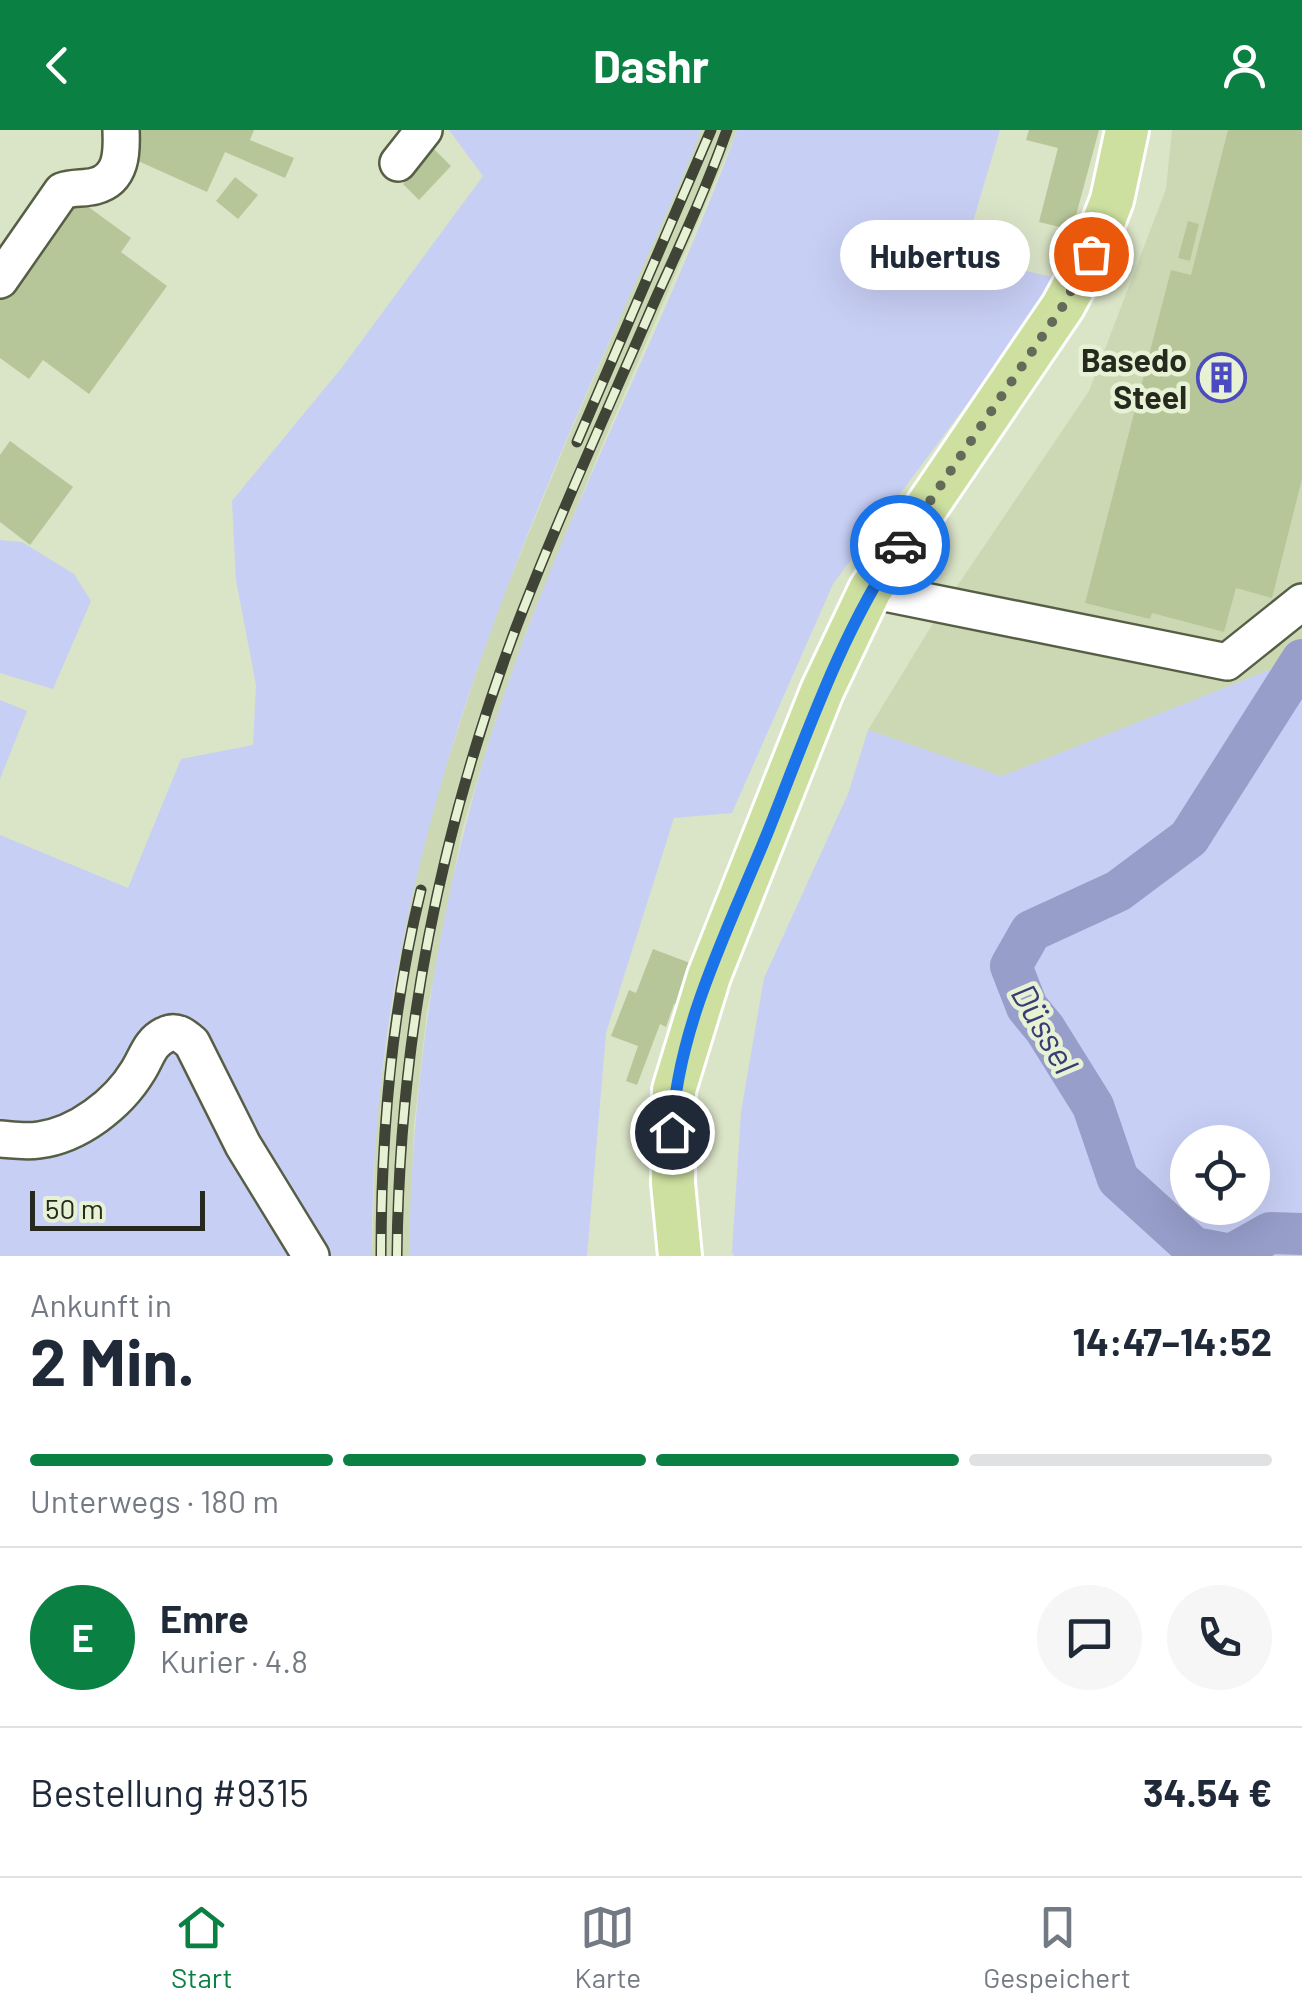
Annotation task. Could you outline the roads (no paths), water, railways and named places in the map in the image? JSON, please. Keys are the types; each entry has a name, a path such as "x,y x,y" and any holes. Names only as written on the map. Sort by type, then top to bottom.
{"main road":[{"path":"680,1256 672,1132 674,1090 691,1029 822,691 870,590 1063,306 1091,254 1112,200 1128,130"}],"street":[{"path":"0,280 62,192 102,183 118,167 122,159 121,130"},
{"path":"398,163 424,130"},
{"path":"870,590 1227,662 1302,602"},
{"path":"0,1139 36,1141 83,1124 114,1100 138,1071 149,1047 172,1032 184,1036 192,1043 243,1144 311,1256"}],"waterway":[{"name":"Düssel","path":"1302,660 1189,838 1118,891 1031,931 1011,966 1027,1007 1093,1106 1118,1179 1194,1248 1231,1255 1270,1233 1302,1234"}],"railway":[{"path":"577,442 711,130"},
{"path":"397,1256 400,1175 415,1017 428,939 464,785 530,591 727,130"},
{"path":"381,1256 390,1072 421,890"}],"place":[{"name":"Hubertus","path":"1091,254"},
{"name":"Basedo Steel","path":"1222,377"}]}
